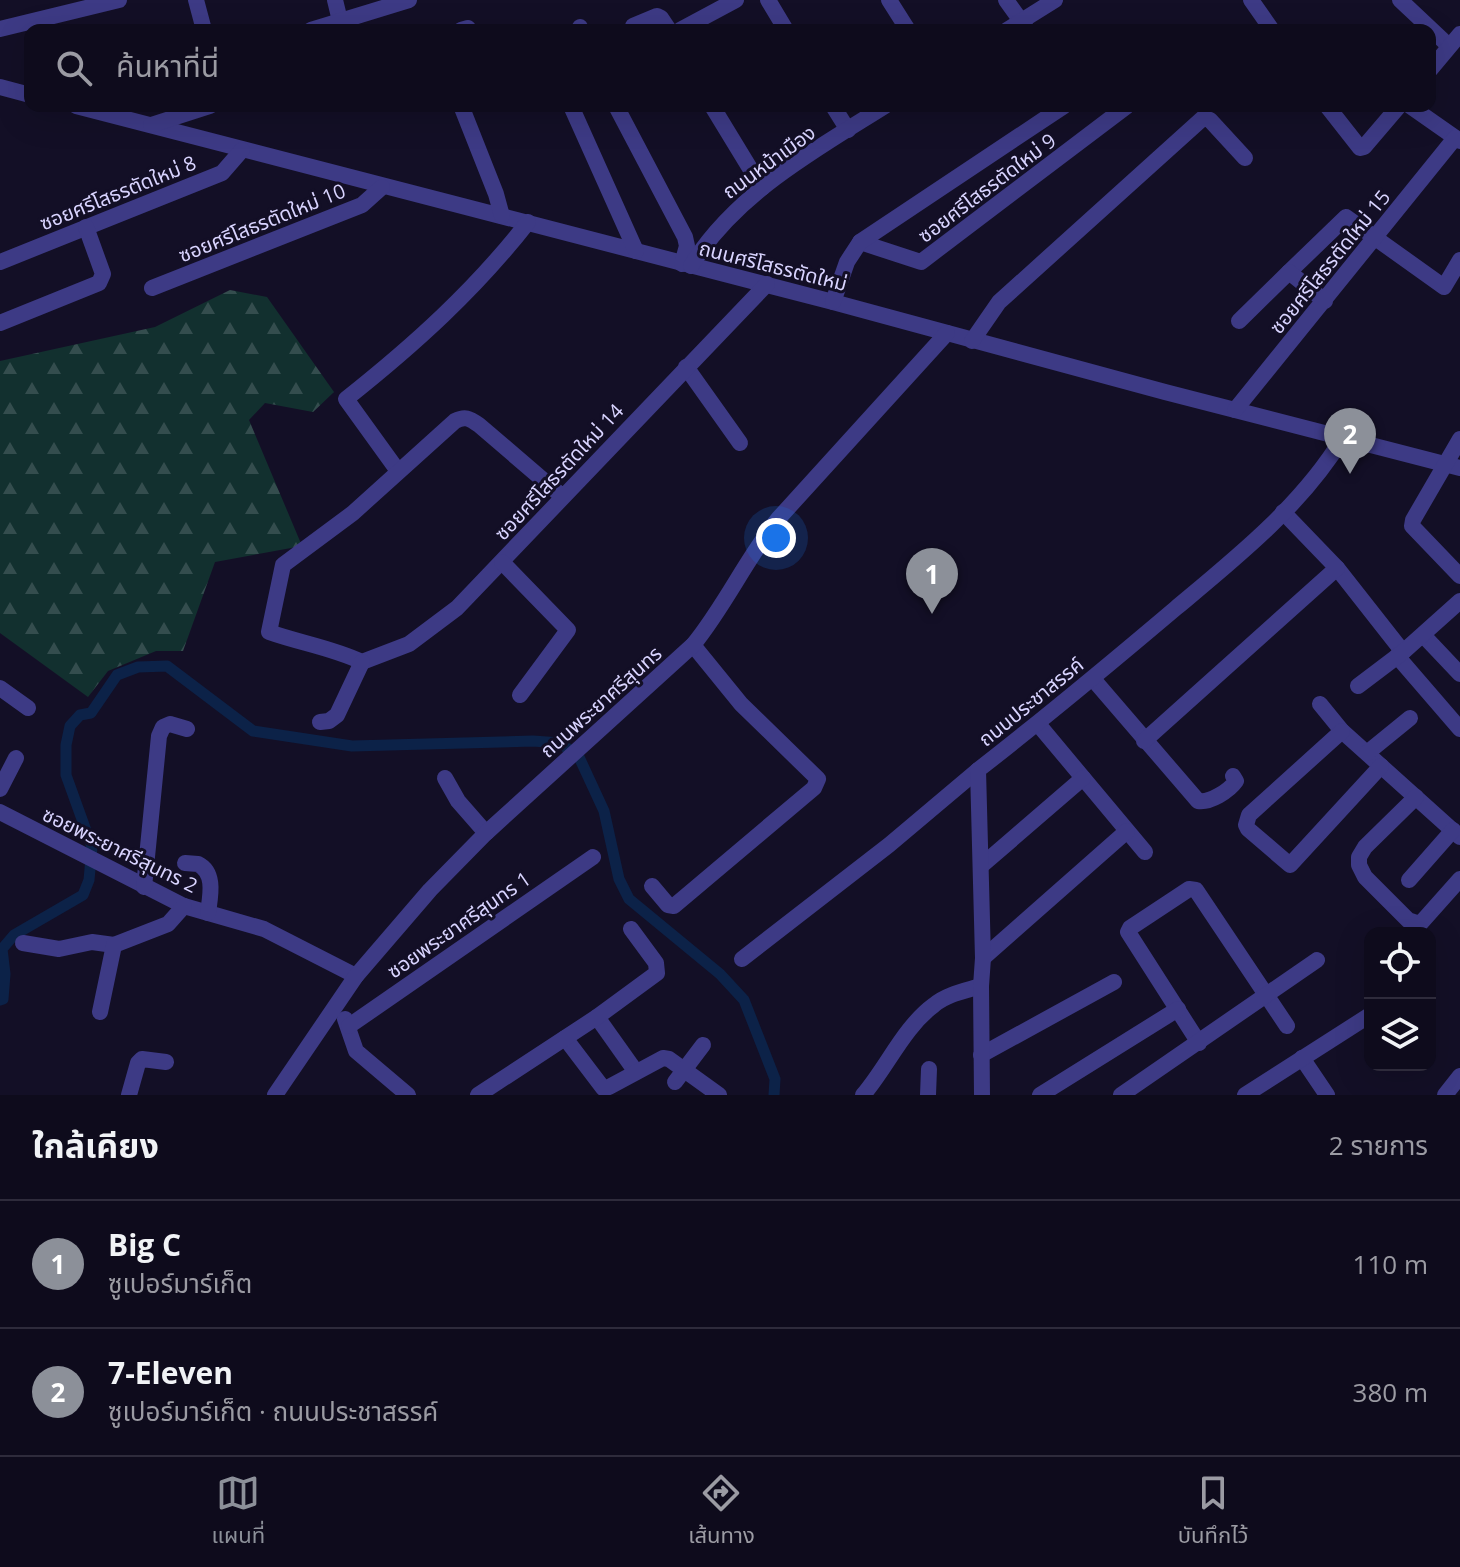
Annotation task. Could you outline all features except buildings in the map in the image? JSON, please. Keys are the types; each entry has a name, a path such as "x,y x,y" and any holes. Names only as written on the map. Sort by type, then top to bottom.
{"street":[{"path":"0,29 119,0"},
{"path":"196,0 202,24"},
{"path":"335,0 341,24"},
{"path":"346,24 409,0"},
{"path":"691,24 736,0"},
{"path":"768,0 782,24"},
{"path":"889,0 904,24"},
{"path":"1006,0 1018,24"},
{"path":"1023,24 1055,0"},
{"path":"1251,0 1268,24"},
{"path":"1400,0 1433,24"},
{"path":"638,24 657,16 666,24"},
{"path":"1436,26 1455,40 1436,63"},
{"path":"0,87 24,93"},
{"name":"ถนนศรีโสธรตัดใหม่","path":"110,112 382,187 767,284 972,341 1454,466"},
{"path":"151,125 191,112"},
{"path":"464,112 502,216"},
{"path":"574,112 636,251"},
{"path":"619,112 685,237 686,265"},
{"path":"716,112 762,188"},
{"path":"837,112 848,130"},
{"name":"ถนนหน้าเมือง","path":"686,265 715,230 762,188 876,112"},
{"name":"ซอยศรีโสธรตัดใหม่ 9","path":"833,302 847,262 860,242 1055,112"},
{"name":"ซอยศรีโสธรตัดใหม่ 9","path":"860,242 921,262 1119,112"},
{"path":"1332,112 1360,148 1394,112"},
{"path":"1418,112 1458,140"},
{"path":"972,341 999,302 1203,118 1210,120 1245,158"},
{"name":"ซอยศรีโสธรตัดใหม่ 15","path":"1235,410 1458,140"},
{"name":"ซอยศรีโสธรตัดใหม่ 8","path":"0,262 222,173 242,150"},
{"name":"ซอยศรีโสธรตัดใหม่ 10","path":"152,288 362,205 382,187"},
{"path":"1239,321 1346,217 1444,287 1460,260"},
{"path":"398,471 346,399 421,338 464,297 492,268 528,222"},
{"path":"0,323 99,283 103,274 86,227"},
{"path":"1289,272 1325,301"},
{"name":"ซอยศรีโสธรตัดใหม่ 14","path":"362,662 391,653 431,629 457,608 767,284"},
{"name":"ถนนพระยาศรีสุนทร","path":"275,1095 356,976 402,920 486,833 693,645 711,623 757,545 778,519 947,333"},
{"path":"686,367 740,443"},
{"path":"320,722 329,721 337,715 362,662 342,652 269,632 283,565 353,513 463,417 470,418 563,497"},
{"name":"ถนนประชาสรรค์","path":"982,1095 983,958 978,770 1093,679 1233,559 1319,474 1342,439"},
{"path":"1460,439 1454,466 1413,520 1412,526 1414,532 1460,576"},
{"path":"1283,512 1337,568 1460,729"},
{"path":"502,562 568,630 520,695"},
{"path":"1144,741 1337,568"},
{"path":"1358,686 1423,635 1460,601"},
{"path":"1423,635 1460,674"},
{"path":"652,886 668,905 674,906 814,788 818,779 741,704 693,645"},
{"path":"1093,679 1198,801 1207,801 1232,787 1236,781 1233,776"},
{"path":"0,688 28,708"},
{"path":"1320,704 1342,731 1456,833 1409,880"},
{"path":"1367,753 1410,718"},
{"path":"144,887 159,736 163,727 170,724 187,729"},
{"path":"1038,724 1145,852"},
{"path":"1342,731 1249,815 1248,829 1290,865 1381,766"},
{"path":"0,789 16,758"},
{"path":"742,959 889,845 978,770"},
{"path":"445,778 458,801 486,833"},
{"path":"981,866 1083,778"},
{"path":"1416,797 1365,847 1359,857 1365,877 1408,920 1420,924 1460,879"},
{"name":"ซอยพระยาศรีสุนทร 2","path":"0,812 184,906 264,929 356,976"},
{"path":"983,958 1127,831"},
{"name":"ซอยพระยาศรีสุนทร 1","path":"349,1026 593,857"},
{"path":"185,863 198,864 208,874 211,887 208,913"},
{"path":"1199,1043 1128,932 1189,889 1196,890 1287,1026"},
{"path":"23,943 59,949 92,942 114,945 168,924 184,906"},
{"path":"478,1095 501,1089 565,1038 657,973 656,963 631,929"},
{"path":"100,1012 114,945"},
{"path":"1121,1095 1317,960"},
{"path":"981,1055 1114,982"},
{"path":"863,1095 910,1029 932,1005 981,986"},
{"path":"336,1005 349,1026 356,1051 408,1095"},
{"path":"1040,1095 1178,1009"},
{"path":"597,1017 636,1072"},
{"path":"1245,1095 1364,1019"},
{"path":"565,1038 603,1088 663,1058 669,1059 679,1076 719,1095"},
{"path":"679,1076 703,1045"},
{"path":"1302,1058 1327,1095"},
{"path":"129,1095 138,1063 142,1059 166,1062"},
{"path":"928,1095 929,1069"},
{"path":"1445,1095 1460,1076"}],"green space":[{"path":"230,290 267,297 334,392 313,412 265,403 249,420 302,546 215,562 183,651 156,651 108,671 88,697 0,633 0,361 155,327"}],"waterway":[{"path":"0,1000 3,999 5,974 2,949 14,935 83,895 89,880 92,847 66,775 66,745 70,726 80,715 91,713 117,675 138,667 167,666 253,731 352,746 560,743 579,757 604,811 619,879 629,899 720,974 744,1000 775,1079 774,1095"}],"place":[{"name":"7-Eleven","path":"1350,474"},
{"name":"Big C","path":"932,614"}]}
